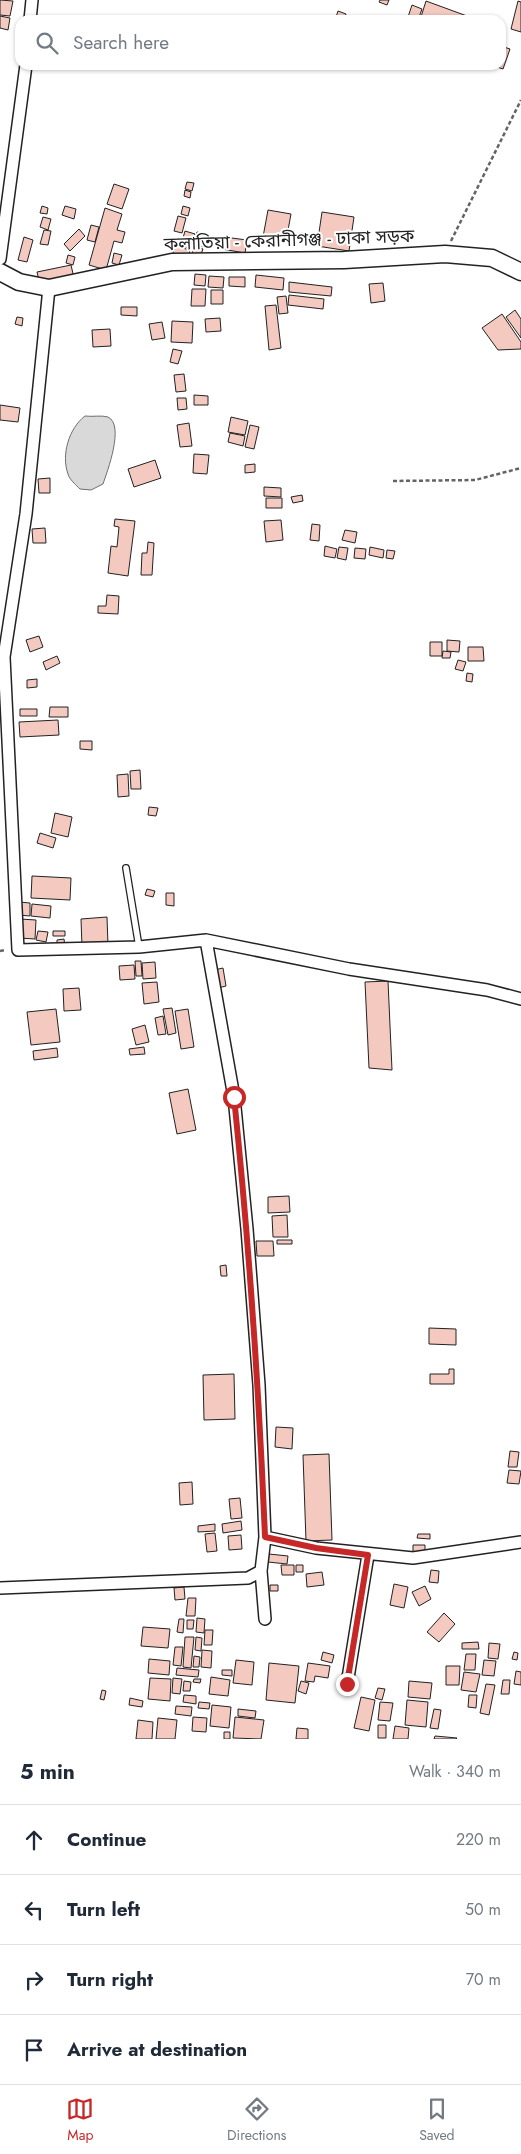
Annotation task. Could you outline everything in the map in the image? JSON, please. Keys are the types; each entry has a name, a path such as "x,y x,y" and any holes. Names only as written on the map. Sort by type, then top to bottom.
{"main road":[{"name":"কলাতিয়া - কেরানীগঞ্জ - ঢাকা সড়ক","path":"0,272 19,282 49,288 172,262 344,260 445,254 492,258 521,272"}],"street":[{"path":"30,15 32,0"},
{"path":"0,259 25,70"},
{"path":"49,288 26,514 4,657 18,950 140,947 206,940 349,968 487,990 521,999"},
{"path":"206,940 236,1116 259,1385 265,1537 261,1571 265,1619"},
{"path":"265,1537 316,1548 368,1555 413,1558 521,1542"},
{"path":"347,1684 368,1555"},
{"path":"0,1588 248,1578 261,1571"}],"lane":[{"path":"126,868 140,947"}],"path":[{"path":"445,254 521,100"},
{"path":"393,481 475,480 521,468"}],"shaded area":[{"path":"85,416 108,417 113,422 115,429 111,460 103,484 91,490 80,489 73,482 68,474 65,459 71,435 79,421"}],"building":[{"path":"0,0 13,1 10,16 0,15"},
{"path":"380,0 389,0 387,5 379,2"},
{"path":"426,1 464,15 422,15"},
{"path":"518,1 521,2 521,32 511,29"},
{"path":"412,5 422,9 420,15 409,15"},
{"path":"338,11 346,14 346,15 337,15"},
{"path":"0,16 10,18 8,30 0,28"},
{"path":"506,48 510,49 506,60"},
{"path":"187,182 194,183 192,191 185,189"},
{"path":"114,184 129,189 122,209 107,204"},
{"path":"185,190 191,192 190,198 184,196"},
{"path":"42,206 48,208 47,214 40,213"},
{"path":"65,206 76,209 74,219 62,215"},
{"path":"183,206 190,208 188,216 181,214"},
{"path":"105,208 122,214 117,230 125,232 122,243 114,241 106,270 89,265"},
{"path":"268,210 291,214 286,241 263,237"},
{"path":"322,212 354,217 349,251 317,246"},
{"path":"178,216 186,218 182,233 174,231"},
{"path":"43,217 51,219 48,230 40,227"},
{"path":"91,225 99,227 95,242 87,240"},
{"path":"79,229 85,236 70,251 64,244"},
{"path":"44,230 51,231 48,245 40,244"},
{"path":"185,231 195,234 193,241 183,238"},
{"path":"197,232 208,235 204,247 193,244"},
{"path":"24,237 33,240 27,262 18,260"},
{"path":"224,237 247,240 245,253 222,249"},
{"path":"183,239 192,241 190,248 181,246"},
{"path":"175,246 190,250 188,258 173,253"},
{"path":"194,246 203,249 200,257 192,254"},
{"path":"114,253 122,255 119,265 112,263"},
{"path":"68,255 75,257 73,265 66,263"},
{"path":"71,265 74,278 40,285 37,272"},
{"path":"195,274 206,275 205,286 194,285"},
{"path":"256,275 284,278 283,290 255,287"},
{"path":"209,276 224,277 223,288 208,287"},
{"path":"229,277 245,277 245,287 229,286"},
{"path":"289,282 332,287 331,296 289,292"},
{"path":"383,283 385,301 371,303 369,284"},
{"path":"192,289 206,289 205,306 191,306"},
{"path":"211,290 223,290 223,304 211,304"},
{"path":"289,295 324,299 323,309 288,305"},
{"path":"286,296 288,313 279,314 277,297"},
{"path":"276,305 281,348 269,350 265,306"},
{"path":"121,307 137,307 137,316 121,315"},
{"path":"515,310 521,319 521,338 506,317"},
{"path":"502,314 521,342 521,349 498,350 482,328"},
{"path":"17,317 23,318 22,326 15,324"},
{"path":"220,318 221,331 206,332 205,319"},
{"path":"172,321 193,322 192,343 171,342"},
{"path":"162,322 165,338 152,340 149,324"},
{"path":"110,329 111,346 93,347 92,330"},
{"path":"173,349 182,351 178,364 170,362"},
{"path":"184,374 186,391 176,392 174,375"},
{"path":"194,395 208,396 208,405 194,405"},
{"path":"177,398 186,398 187,409 178,410"},
{"path":"0,405 20,408 18,422 0,420"},
{"path":"231,417 248,421 245,435 228,432"},
{"path":"189,423 192,446 180,447 177,425"},
{"path":"250,425 259,427 254,449 245,447"},
{"path":"230,433 245,436 243,446 228,442"},
{"path":"194,454 209,455 207,474 193,473"},
{"path":"155,460 161,478 134,487 128,469"},
{"path":"255,464 255,472 245,473 245,465"},
{"path":"50,478 50,493 39,493 38,479"},
{"path":"264,487 281,488 281,497 264,496"},
{"path":"302,495 303,501 293,503 291,497"},
{"path":"266,498 282,498 282,508 266,508"},
{"path":"115,519 135,521 128,576 108,573 111,546 117,547 119,527 114,526"},
{"path":"281,520 283,540 266,542 264,521"},
{"path":"312,524 320,525 319,541 310,540"},
{"path":"45,528 46,543 33,543 32,529"},
{"path":"345,530 357,532 355,543 342,540"},
{"path":"148,542 154,543 152,575 141,575 142,553 147,553"},
{"path":"325,546 337,549 335,558 324,556"},
{"path":"339,547 348,548 346,560 337,558"},
{"path":"370,547 384,550 383,558 369,555"},
{"path":"355,548 366,549 365,559 354,558"},
{"path":"387,550 395,551 393,559 386,558"},
{"path":"107,595 119,596 118,614 98,613 98,606 106,606"},
{"path":"39,636 43,647 30,652 26,640"},
{"path":"447,640 460,641 459,652 447,651"},
{"path":"430,642 442,642 442,656 430,656"},
{"path":"468,647 483,647 484,661 468,661"},
{"path":"443,651 451,652 450,658 442,658"},
{"path":"57,656 60,663 46,670 43,662"},
{"path":"458,660 466,662 463,671 455,669"},
{"path":"467,673 473,674 472,682 466,681"},
{"path":"37,679 37,687 27,688 27,680"},
{"path":"50,707 68,707 68,717 49,717"},
{"path":"20,709 37,709 37,716 20,716"},
{"path":"58,720 59,735 20,737 19,722"},
{"path":"80,741 92,741 92,750 80,749"},
{"path":"140,770 141,789 131,789 130,771"},
{"path":"128,774 129,796 118,797 117,775"},
{"path":"149,807 158,808 156,816 148,815"},
{"path":"55,813 72,817 68,837 51,833"},
{"path":"40,833 56,838 53,848 37,843"},
{"path":"32,876 71,878 70,900 31,898"},
{"path":"147,889 155,891 153,897 145,895"},
{"path":"166,893 174,893 174,906 166,905"},
{"path":"19,902 30,903 30,916 18,915"},
{"path":"32,904 51,906 50,918 31,916"},
{"path":"107,917 108,945 82,947 81,919"},
{"path":"20,919 36,920 35,939 19,938"},
{"path":"38,931 48,932 46,942 36,940"},
{"path":"53,931 65,931 65,936 53,936"},
{"path":"64,939 65,947 57,948 57,940"},
{"path":"135,961 141,961 142,976 136,976"},
{"path":"155,962 156,978 143,979 142,963"},
{"path":"134,965 135,979 120,980 119,966"},
{"path":"223,968 226,986 218,988 214,970"},
{"path":"388,981 392,1070 369,1068 365,982"},
{"path":"157,982 159,1002 144,1004 142,983"},
{"path":"79,988 81,1010 64,1011 63,989"},
{"path":"172,1008 176,1033 168,1035 163,1009"},
{"path":"56,1009 60,1042 31,1045 27,1012"},
{"path":"188,1009 194,1047 181,1049 175,1011"},
{"path":"163,1016 166,1034 158,1035 155,1018"},
{"path":"145,1025 149,1042 136,1045 132,1029"},
{"path":"144,1047 145,1054 130,1055 129,1049"},
{"path":"57,1048 58,1057 34,1060 33,1051"},
{"path":"188,1089 196,1130 177,1134 169,1093"},
{"path":"289,1196 290,1212 268,1213 268,1197"},
{"path":"287,1215 288,1237 273,1237 272,1216"},
{"path":"277,1240 292,1240 292,1244 277,1244"},
{"path":"256,1241 273,1241 274,1256 257,1256"},
{"path":"226,1265 227,1276 221,1276 220,1266"},
{"path":"429,1328 456,1329 456,1345 429,1344"},
{"path":"449,1369 454,1369 454,1384 430,1384 430,1374 449,1374"},
{"path":"234,1374 235,1419 204,1420 203,1375"},
{"path":"276,1427 293,1428 292,1449 275,1447"},
{"path":"510,1451 519,1452 517,1467 508,1467"},
{"path":"329,1454 332,1540 306,1541 303,1455"},
{"path":"509,1470 521,1471 519,1484 507,1483"},
{"path":"192,1482 193,1504 180,1505 179,1483"},
{"path":"240,1498 242,1518 231,1519 229,1499"},
{"path":"241,1521 242,1530 223,1533 222,1524"},
{"path":"215,1524 215,1531 198,1532 198,1526"},
{"path":"215,1533 217,1551 207,1552 205,1534"},
{"path":"418,1534 430,1534 430,1539 417,1538"},
{"path":"241,1535 242,1549 229,1550 228,1536"},
{"path":"413,1545 425,1545 425,1554 413,1553"},
{"path":"269,1554 288,1556 287,1564 268,1562"},
{"path":"281,1565 294,1565 294,1575 282,1575"},
{"path":"296,1565 303,1565 303,1572 296,1572"},
{"path":"431,1570 439,1571 438,1583 429,1582"},
{"path":"322,1572 324,1585 307,1587 306,1574"},
{"path":"394,1584 408,1587 404,1608 390,1605"},
{"path":"270,1585 278,1585 278,1591 270,1591"},
{"path":"425,1586 431,1599 419,1606 412,1592"},
{"path":"184,1587 185,1599 175,1600 174,1588"},
{"path":"188,1598 196,1598 195,1616 186,1616"},
{"path":"444,1613 455,1624 439,1642 427,1632"},
{"path":"197,1618 205,1619 204,1633 196,1632"},
{"path":"179,1619 184,1619 183,1633 177,1632"},
{"path":"187,1620 194,1620 193,1629 187,1629"},
{"path":"143,1627 170,1629 168,1648 141,1646"},
{"path":"205,1630 213,1630 212,1645 204,1645"},
{"path":"185,1637 194,1637 191,1668 183,1667"},
{"path":"196,1637 202,1638 201,1651 195,1650"},
{"path":"478,1642 479,1649 462,1649 462,1643"},
{"path":"489,1643 500,1644 498,1659 488,1658"},
{"path":"175,1647 183,1647 181,1666 173,1665"},
{"path":"202,1650 212,1651 211,1668 201,1667"},
{"path":"323,1652 334,1655 332,1663 321,1660"},
{"path":"514,1652 518,1653 517,1660 512,1659"},
{"path":"466,1654 476,1654 475,1670 464,1670"},
{"path":"194,1656 200,1657 199,1667 193,1667"},
{"path":"149,1659 170,1661 169,1675 148,1673"},
{"path":"236,1660 254,1662 252,1685 233,1683"},
{"path":"484,1660 496,1661 494,1676 482,1675"},
{"path":"269,1663 299,1666 295,1703 266,1700"},
{"path":"308,1663 330,1666 328,1678 315,1676 314,1682 305,1681"},
{"path":"446,1666 460,1666 459,1685 446,1685"},
{"path":"177,1668 199,1670 198,1677 176,1675"},
{"path":"222,1670 232,1670 232,1676 222,1675"},
{"path":"516,1671 521,1672 521,1685 514,1684"},
{"path":"464,1672 480,1674 476,1692 461,1690"},
{"path":"211,1677 230,1680 228,1696 209,1694"},
{"path":"150,1678 171,1679 170,1701 148,1699"},
{"path":"173,1678 182,1679 180,1694 172,1693"},
{"path":"194,1679 201,1679 200,1683 193,1682"},
{"path":"503,1680 510,1680 509,1694 501,1694"},
{"path":"184,1681 191,1682 190,1691 183,1691"},
{"path":"301,1681 309,1683 306,1694 298,1691"},
{"path":"409,1681 432,1683 430,1699 408,1697"},
{"path":"486,1684 495,1685 489,1715 480,1713"},
{"path":"378,1688 385,1689 382,1700 375,1698"},
{"path":"102,1690 106,1691 104,1700 100,1699"},
{"path":"184,1695 196,1696 196,1704 183,1702"},
{"path":"469,1695 477,1695 476,1708 468,1707"},
{"path":"361,1697 375,1700 369,1731 354,1728"},
{"path":"130,1698 143,1701 142,1707 129,1705"},
{"path":"407,1700 428,1702 426,1727 405,1725"},
{"path":"199,1702 210,1703 209,1709 198,1708"},
{"path":"380,1702 393,1703 390,1721 378,1720"},
{"path":"212,1705 231,1707 229,1728 210,1726"},
{"path":"176,1706 192,1707 191,1716 175,1714"},
{"path":"238,1709 256,1711 255,1718 238,1716"},
{"path":"434,1709 441,1710 438,1729 430,1728"},
{"path":"193,1717 207,1718 206,1732 192,1731"},
{"path":"235,1717 264,1720 261,1739 233,1738"},
{"path":"158,1718 177,1720 175,1739 156,1739"},
{"path":"138,1720 153,1722 152,1739 136,1739"},
{"path":"378,1725 386,1725 386,1738 378,1738"},
{"path":"395,1726 409,1728 408,1739 393,1739"},
{"path":"297,1728 308,1729 308,1739 296,1739"},
{"path":"224,1732 230,1732 230,1739 224,1739"},
{"path":"435,1736 457,1738 434,1739"}],"route":[{"path":"234,1097 247,1229 259,1385 265,1537 316,1548 368,1555 347,1684"}]}
